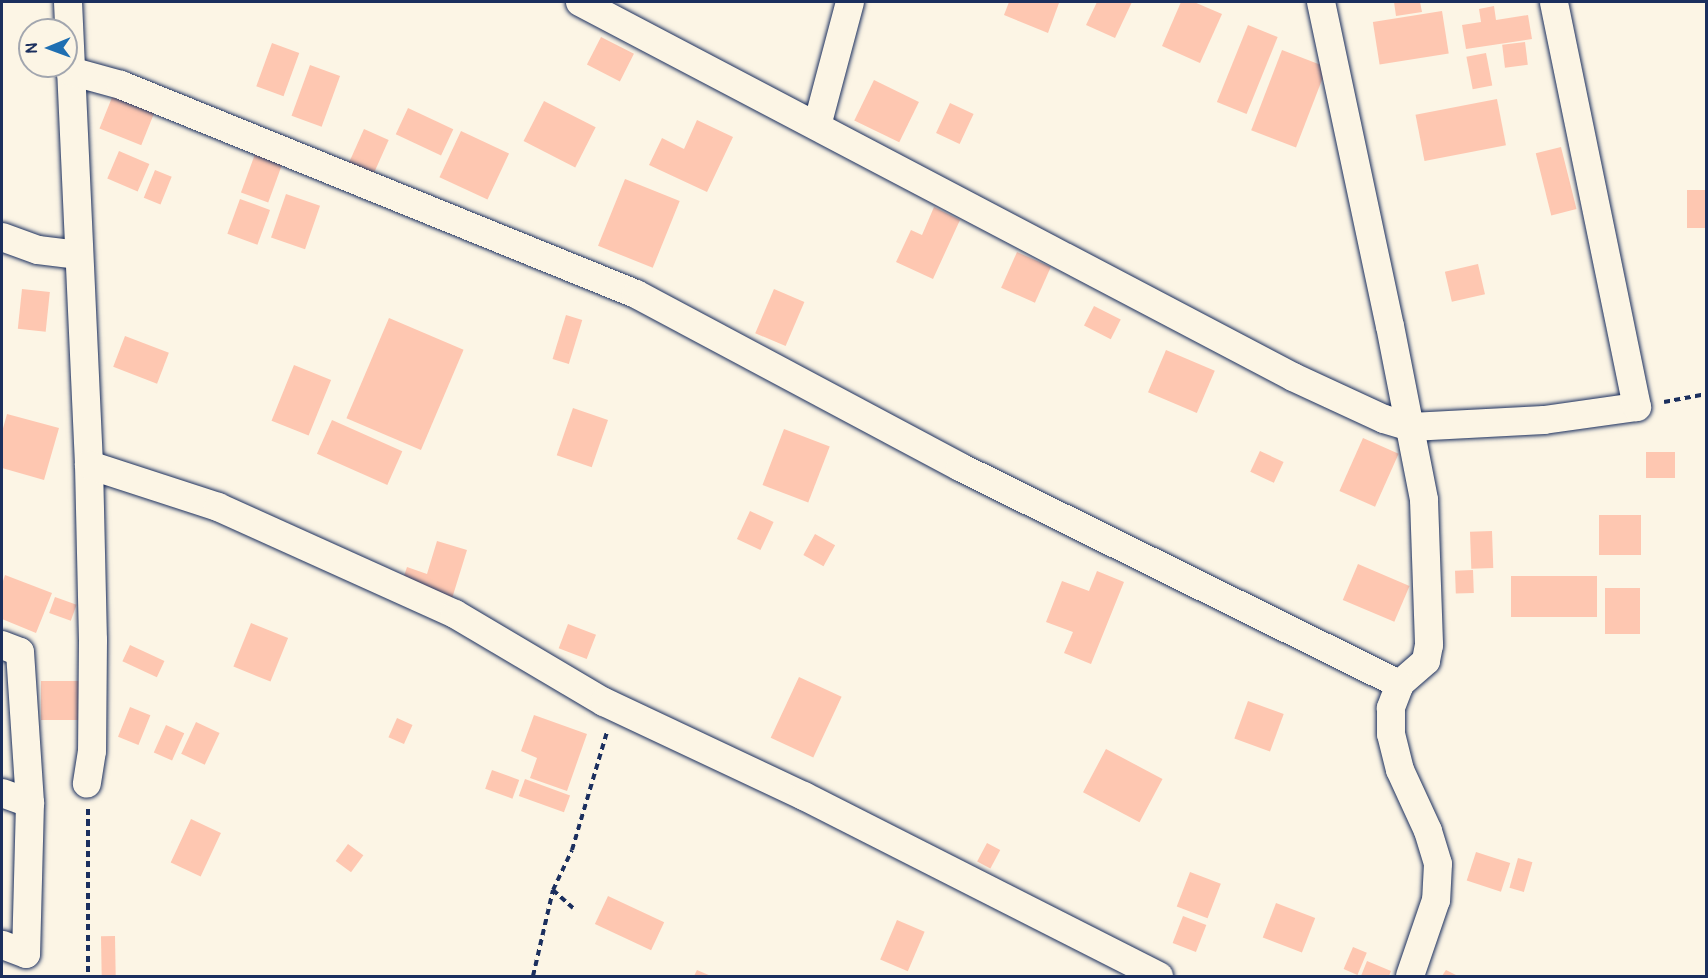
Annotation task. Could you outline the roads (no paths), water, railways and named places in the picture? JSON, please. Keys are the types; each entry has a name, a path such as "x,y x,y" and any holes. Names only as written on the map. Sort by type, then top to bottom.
{"street":[{"path":"68,2 68,18"},
{"path":"580,2 1293,377 1383,419 1411,427 1544,420 1637,407 1554,2"},
{"path":"817,126 850,2"},
{"path":"1321,2 1411,427 1424,501 1429,645 1425,661 1400,684 1391,708 1391,734 1400,770 1428,831 1438,864 1436,900 1410,976"},
{"path":"78,73 122,86 636,294 960,467 1400,684"},
{"path":"70,78 77,255 89,465 93,640 92,751 87,784"},
{"path":"2,237 38,250 77,255"},
{"path":"89,465 218,507 455,614 604,702 804,796 1128,970 1159,976"},
{"path":"2,645 20,652 30,803 26,954 2,945"},
{"path":"2,793 30,803"}]}
